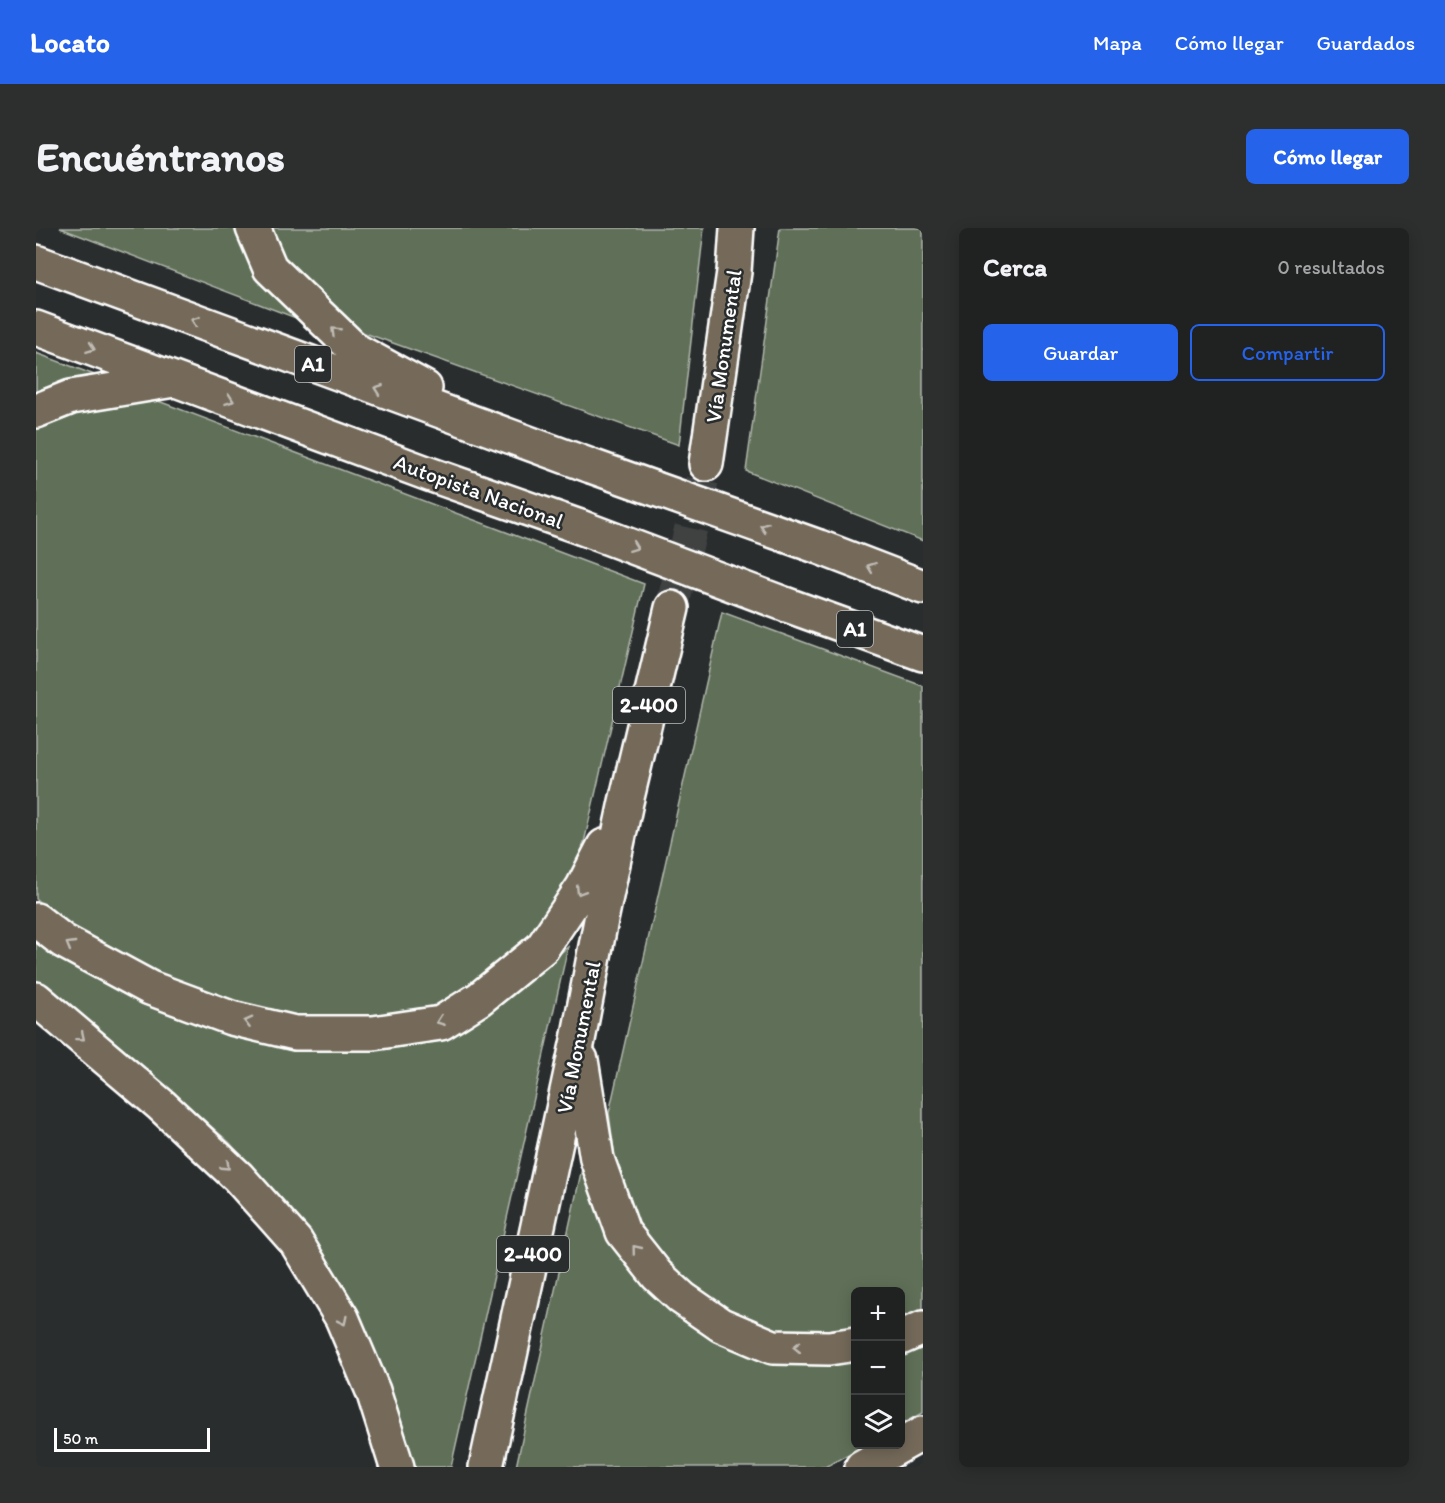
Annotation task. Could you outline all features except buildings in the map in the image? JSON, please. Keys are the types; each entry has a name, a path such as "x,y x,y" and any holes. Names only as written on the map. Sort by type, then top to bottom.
{"highway":[{"path":"253,228 270,268 355,350 530,445"},
{"name":"Vía Monumental","path":"706,464 734,272 737,228"},
{"path":"734,272 751,228"},
{"name":"A1","path":"36,261 530,445 819,547 923,587"},
{"name":"Autopista Nacional","path":"36,328 923,654"},
{"path":"36,411 70,397 175,380"},
{"name":"Vía Monumental","path":"486,1467 578,1040 600,920 672,608"},
{"path":"36,920 63,942 150,988 231,1018 294,1033 373,1033 441,1023 479,999 542,948 583,887 626,802"},
{"path":"36,999 161,1105 238,1177 296,1242 342,1318 373,1391 397,1467"},
{"path":"578,1040 597,1159 623,1232 657,1275 682,1298 721,1325 772,1347 829,1348 851,1345"},
{"path":"905,1336 923,1328"},
{"path":"862,1467 923,1433"}],"green space":[{"path":"60,228 235,228 301,320"},
{"path":"268,228 704,228 679,445 362,332 286,269"},
{"path":"780,228 923,228 923,541 746,471"},
{"path":"36,353 108,380 45,389 36,393"},
{"path":"153,399 644,584 579,864 544,927 483,986 415,1019 279,1018 211,1000 75,936 36,899 36,423 89,410"},
{"path":"722,612 923,686 923,1317 905,1323 905,1287 851,1287 851,1337 792,1337 747,1324 697,1296 653,1254 619,1189 609,1113"},
{"path":"36,933 47,943 128,996 217,1028 299,1046 345,1050 405,1040 530,977 568,947 451,1467 405,1467 310,1238 230,1143 121,1047 36,980"},
{"path":"584,1159 662,1297 851,1358 851,1449 858,1449 825,1467 516,1467"},
{"path":"923,1340 923,1412 905,1422 905,1395 905,1346"}],"tunnel":[{"path":"672,608 706,464"}]}
